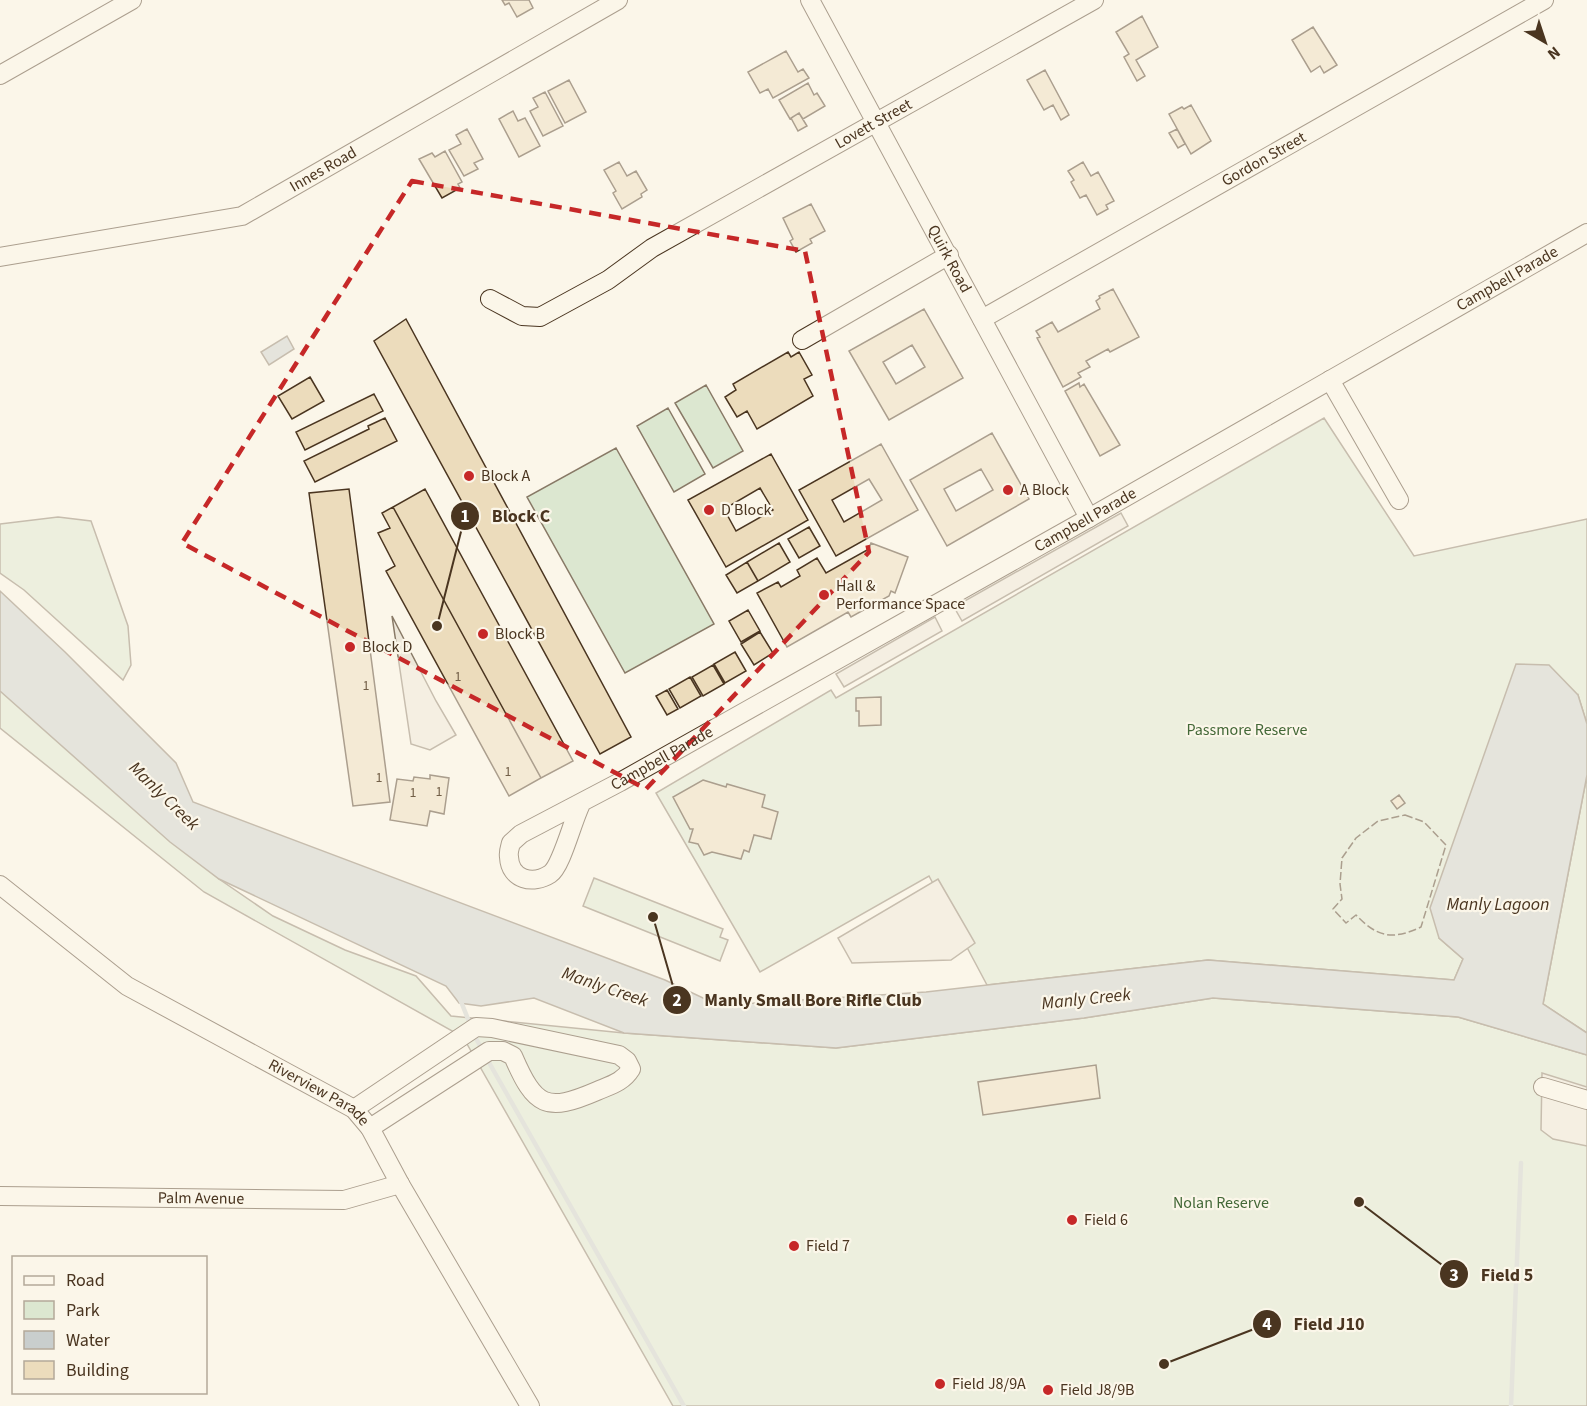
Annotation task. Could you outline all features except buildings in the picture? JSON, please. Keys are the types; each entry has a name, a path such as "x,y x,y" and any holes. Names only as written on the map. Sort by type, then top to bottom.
{"street":[{"path":"0,75 132,0"},
{"name":"Innes Road","path":"0,257 242,216 618,0"},
{"name":"Quirk Road","path":"810,0 878,122 1089,518"},
{"name":"Lovett Street","path":"490,300 522,316 540,317 608,280 652,248 1094,0"},
{"name":"Gordon Street","path":"982,319 1544,0"},
{"name":"Campbell Parade","path":"582,802 574,816 560,861 553,872 531,881 521,878 508,858 511,843 521,834 1089,518 1587,233"},
{"path":"802,340 949,255"},
{"path":"1330,380 1399,500"},
{"name":"Riverview Parade","path":"0,885 127,986 354,1109 370,1128 400,1184 530,1406"},
{"path":"354,1109 470,1030 492,1028 619,1055 627,1061 631,1069 625,1078 575,1100 560,1104 543,1101 532,1093 523,1080 513,1056 503,1052 484,1054 370,1128"},
{"path":"1543,1087 1587,1100"},
{"name":"Palm Avenue","path":"0,1196 344,1200 400,1184"}],"highlighted area":[{"path":"412,181 805,251 869,552 646,789 182,543"}],"green space":[{"path":"706,385 743,451 713,468 675,403"},
{"path":"668,408 705,474 674,492 637,426"},
{"name":"Passmore Reserve","path":"1324,418 1414,556 1587,519 1587,724 1578,695 1439,938 1463,959 1454,980 1208,960 987,985 929,876 760,972 656,793 831,690 836,698"},
{"path":"616,448 714,624 625,673 527,497"},
{"path":"58,517 91,521 128,626 131,665 123,680 24,590 0,573 0,524"},
{"name":"Nolan Reserve","path":"0,689 219,879 273,916 345,950 416,976 451,1016 624,1033 836,1048 1084,1018 1213,998 1458,1017 1587,1055 1587,1406 673,1406 463,1037 204,892 0,728"},
{"path":"1587,775 1587,1033 1543,1004"},
{"path":"594,878 723,929 720,937 728,940 720,961 583,906"}],"shaded area":[{"path":"1121,513 1128,526 962,621 954,607"},
{"path":"392,616 456,735 430,750 411,744"},
{"path":"935,617 942,631 844,687 836,674"},
{"path":"938,879 975,943 951,960 852,963 838,938"},
{"path":"1542,1073 1587,1087 1587,1146 1553,1139 1541,1130"}],"water":[{"path":"287,336 294,349 269,365 261,352"},
{"name":"Manly Lagoon","path":"0,591 65,652 176,763 193,802 665,980 703,998 740,1004 926,992 1208,960 1454,980 1463,959 1439,938 1430,908 1516,664 1549,665 1578,695 1587,724 1587,775 1543,1004 1587,1033 1587,1055 1458,1017 1213,998 1084,1018 836,1048 624,1033 534,998 481,1006 459,1003 446,986 219,879 170,842 0,691"}],"waterway":[{"path":"460,999 470,1024"},
{"path":"474,1035 483,1051"},
{"path":"487,1059 684,1406"},
{"path":"1511,1406 1521,1163"}],"fence":[{"path":"1405,815 1424,822 1446,845 1421,927 1394,935 1379,932 1356,915 1346,923 1333,909 1342,899 1340,884 1342,858 1356,838 1378,821 1405,815"}],"place":[{"name":"Block A","path":"469,476"},
{"name":"A Block","path":"1008,490"},
{"name":"D Block","path":"709,510"},
{"name":"Hall & Performance Space","path":"824,595"},
{"name":"Block C","path":"437,626"},
{"name":"Block B","path":"483,634"},
{"name":"Block D","path":"350,647"},
{"name":"Manly Small Bore Rifle Club","path":"653,917"},
{"name":"Field 5","path":"1359,1202"},
{"name":"Field 6","path":"1072,1220"},
{"name":"Field 7","path":"794,1246"},
{"name":"Field J10","path":"1164,1364"},
{"name":"Field J8/9A","path":"940,1384"},
{"name":"Field J8/9B","path":"1048,1390"}],"water label":[{"name":"Manly Creek","path":"164,796"},
{"name":"Manly Creek","path":"605,987"},
{"name":"Manly Creek","path":"1086,999"}]}
